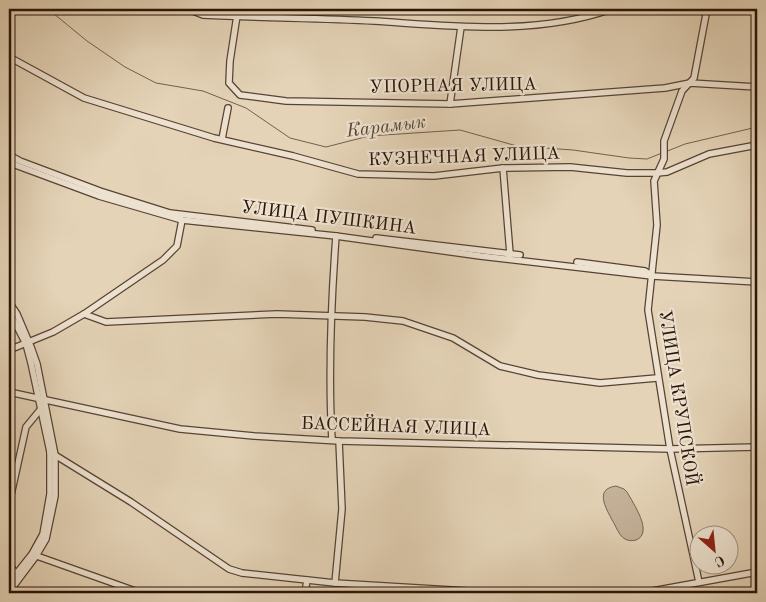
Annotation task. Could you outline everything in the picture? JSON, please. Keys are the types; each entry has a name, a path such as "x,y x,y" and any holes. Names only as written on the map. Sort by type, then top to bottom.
{"street":[{"path":"188,9 203,15 461,26 538,26 590,16 612,9"},
{"name":"УПОРНАЯ УЛИЦА","path":"238,9 230,60 229,84 240,95 286,101 450,104 664,88 690,83 757,87"},
{"path":"690,83 694,78 707,9"},
{"path":"450,104 461,26"},
{"name":"КУЗНЕЧНАЯ УЛИЦА","path":"9,57 84,98 222,140 293,156 358,174 434,176 504,168 570,167 627,173 658,173 667,172 709,154 757,145"},
{"name":"УЛИЦА КРУПСКОЙ","path":"690,83 682,92 664,141 664,159 654,181 657,225 648,310 657,378 670,449 699,582"},
{"path":"222,140 228,108"},
{"name":"УЛИЦА ПУШКИНА","path":"9,155 20,161 100,191 170,213 509,256 645,271 652,276 757,282"},
{"name":"УЛИЦА ПУШКИНА","path":"9,162 99,196 182,220 336,236 480,256 509,256"},
{"path":"504,168 509,256"},
{"path":"9,350 53,332 84,314 163,260 177,246 182,220"},
{"path":"332,440 329,395 330,316 336,236"},
{"path":"9,302 17,314 28,343 53,453 50,494 43,534 34,555 9,592"},
{"path":"9,311 28,343"},
{"path":"84,314 106,322 277,314 403,321 453,338 500,366 538,375 600,383 657,378"},
{"name":"БАССЕЙНАЯ УЛИЦА","path":"9,392 180,429 254,436 339,441 670,449 757,447"},
{"path":"40,399 40,410 53,453 131,502 229,569 242,573 335,583 502,593"},
{"path":"9,504 26,427 40,410"},
{"path":"335,583 342,509 339,441"},
{"path":"9,583 15,574 34,555"},
{"path":"34,555 140,593"},
{"path":"9,562 15,574"},
{"path":"641,593 757,572"},
{"path":"305,593 307,580"}],"shaded area":[{"path":"616,486 627,492 643,525 641,536 636,540 628,540 621,536 605,505 603,495 605,491"}],"waterway":[{"name":"Карамык","path":"48,9 87,41 125,67 156,83 203,91 246,108 290,138 326,147 369,136 460,130 517,146 573,150 647,159 662,153"},
{"name":"Карамык","path":"665,152 685,144 757,127"}]}
